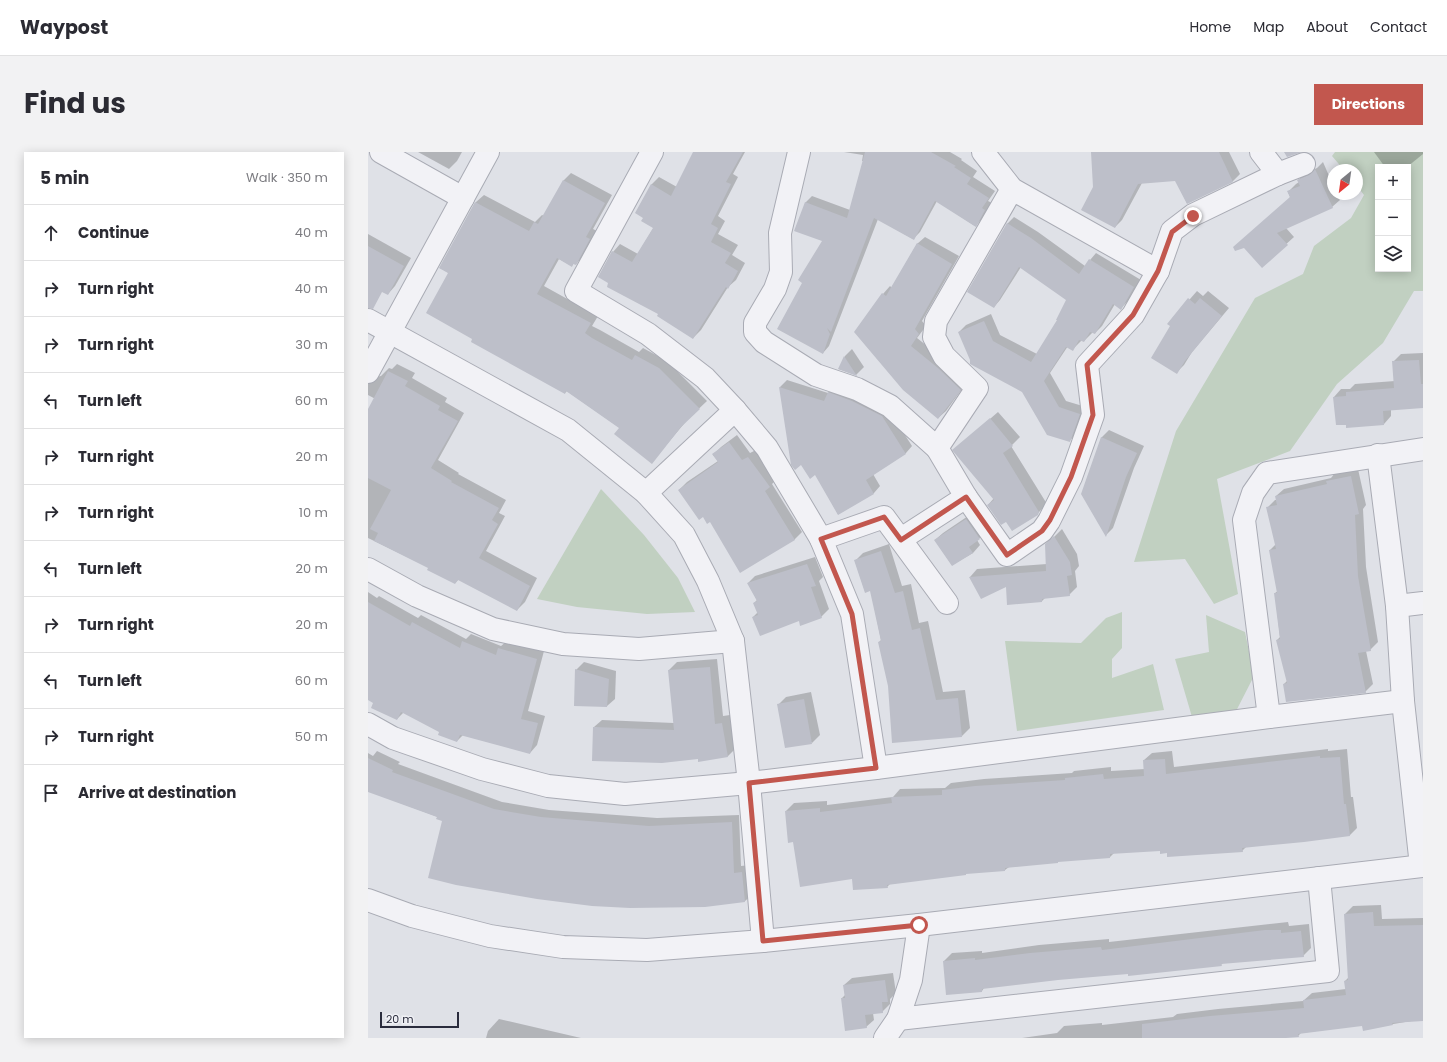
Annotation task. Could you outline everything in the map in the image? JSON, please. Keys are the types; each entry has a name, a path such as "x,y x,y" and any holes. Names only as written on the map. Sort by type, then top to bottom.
{"street":[{"path":"380,152 463,198"},
{"path":"368,372 488,152"},
{"path":"652,152 576,291 648,334 705,378 735,410 767,448 821,539 852,614 876,768"},
{"path":"799,152 780,234 781,272 775,289 755,323 755,332 764,342 816,375 857,389 890,406 936,448 966,497 1007,555 1042,531 1050,520 1071,477 1093,415 1087,365 1133,315 1158,271 1172,232 1193,216 1278,174 1304,164"},
{"path":"983,152 1012,190 1158,271"},
{"path":"1261,152 1278,174"},
{"path":"936,448 977,388 944,356 934,337 936,322 1012,190"},
{"path":"368,320 568,430 646,493 684,535 708,581 732,641 749,783 763,941"},
{"path":"646,493 735,410"},
{"path":"1269,717 1244,520 1253,493 1267,473 1423,449"},
{"path":"368,900 412,916 490,936 563,947 647,950 763,941 919,925 1422,866 1403,701 1397,606 1378,455"},
{"path":"901,540 966,497"},
{"path":"821,539 884,517 947,603"},
{"path":"368,569 417,596 493,629 563,644 639,649 732,641"},
{"path":"1397,606 1423,603"},
{"path":"368,724 393,738 482,769 548,786 625,794 749,783 876,768 1403,701"},
{"path":"898,1019 1328,971 1319,878"},
{"path":"885,1038 898,1019 911,980 919,925"}],"green space":[{"path":"1335,152 1423,152 1423,291 1414,291 1383,343 1337,384 1290,451 1217,479 1238,594 1214,604 1185,559 1134,562 1176,431 1255,298 1303,274 1314,246 1351,218 1361,200 1363,200 1363,164 1339,164 1332,156"},
{"path":"601,489 644,535 678,578 695,612 647,614 577,607 537,599"},
{"path":"1122,612 1122,648 1112,659 1112,678 1153,664 1164,710 1017,731 1005,641 1081,643 1106,618"},
{"path":"1206,615 1245,632 1254,676 1234,715 1192,717 1175,659 1209,652"}],"building":[{"path":"693,152 743,152 726,182 731,184 711,224 718,228 711,242 731,253 725,263 738,271 728,289 726,287 693,339 657,316 658,314 607,287 608,283 598,277 612,251 632,262 653,228 641,221 643,218 635,213 651,184 671,196"},
{"path":"865,152 931,152 956,166 954,167 971,178 967,184 989,198 982,208 985,210 976,227 935,201 914,240 874,218 831,332 827,328 830,334 823,354 777,329 802,283 798,280 822,241 794,231 805,202 847,218"},
{"path":"1091,152 1219,152 1233,182 1187,204 1175,181 1138,184 1115,228 1081,210 1093,187"},
{"path":"1284,152 1302,152 1287,157"},
{"path":"1315,169 1327,195 1327,200 1329,200 1333,208 1277,233 1288,245 1262,268 1244,248 1235,251 1233,247 1290,197 1287,191 1300,186 1297,180 1309,175"},
{"path":"563,180 605,203 586,237 590,239 576,265 573,264 572,267 557,258 537,294 591,323 585,333 592,338 632,360 635,355 659,368 700,409 681,427 652,464 614,434 619,428 566,391 565,394 471,342 472,339 426,313 448,273 439,268 475,202 529,231 534,222 538,224"},
{"path":"1007,223 1031,238 1079,274 1089,259 1134,287 1121,310 1113,304 1095,334 1090,332 1084,342 1079,340 1073,351 1066,347 1044,381 1059,407 1080,414 1070,442 1047,435 1022,392 970,364 970,360 958,332 984,321 993,341 1031,362 1057,320 1066,300 1019,267 994,308 967,292"},
{"path":"917,243 952,264 915,329 919,334 911,346 938,368 961,390 938,419 903,390 854,332 882,293 886,296"},
{"path":"368,246 404,266 388,295 382,292 373,309 368,308"},
{"path":"1188,298 1195,304 1200,298 1222,316 1185,361 1177,374 1151,358 1170,326 1167,324"},
{"path":"844,356 857,376 838,369"},
{"path":"1419,360 1421,384 1423,384 1423,408 1383,411 1384,425 1346,428 1346,425 1336,425 1333,397 1346,396 1346,392 1394,388 1392,361"},
{"path":"388,371 408,381 405,386 440,406 438,410 458,421 431,468 452,481 451,482 499,508 492,520 498,524 479,558 530,586 517,611 458,580 455,584 427,570 428,568 374,541 378,533 370,529 391,490 368,478 368,409"},
{"path":"779,387 824,401 828,392 852,401 882,416 906,454 866,480 874,494 838,515 815,475 810,479 801,465 795,470 791,465"},
{"path":"990,418 1013,446 1003,453 1039,512 1038,515 1012,531 1006,522 1001,525 987,505 994,500 952,450"},
{"path":"1101,437 1137,453 1126,477 1106,537 1081,494"},
{"path":"729,442 742,460 748,457 770,487 765,491 795,540 740,573 710,522 707,524 703,517 699,520 678,490 718,462 712,454"},
{"path":"1351,476 1359,514 1355,515 1358,576 1371,651 1358,653 1366,693 1286,702 1283,684 1287,683 1276,640 1280,639 1274,593 1277,593 1269,550 1276,549 1266,507 1277,505 1275,496 1327,484 1326,481"},
{"path":"966,519 980,539 969,547 973,553 952,566 934,540"},
{"path":"1054,536 1070,562 1072,575 1067,576 1070,596 1042,599 1042,602 1007,605 1006,587 981,599 969,577 1046,571 1045,544"},
{"path":"881,551 895,593 903,591 912,630 920,628 936,700 958,698 962,737 892,743 888,686 878,642 881,641 870,591 865,593 854,560"},
{"path":"807,564 816,586 811,587 822,618 800,626 799,621 760,636 752,617 758,615 753,603 757,601 747,583"},
{"path":"368,602 410,626 412,622 460,648 462,641 496,655 498,648 537,659 521,719 538,723 530,754 460,735 457,742 438,735 439,732 401,712 397,720 371,708 373,703 368,700"},
{"path":"710,667 715,724 722,723 728,757 698,762 698,759 662,763 592,761 593,727 674,730 668,670"},
{"path":"575,669 609,679 607,707 574,706"},
{"path":"804,699 812,744 785,748 777,704"},
{"path":"1320,756 1320,758 1340,757 1344,804 1346,804 1350,836 1242,848 1243,852 1167,857 1167,853 1160,854 1160,851 1110,854 1110,858 1005,868 1005,871 966,874 887,885 888,888 853,890 852,879 800,887 793,842 788,843 785,811 820,808 820,812 892,803 891,797 942,795 942,790 975,786 1065,780 1065,778 1103,774 1104,779 1144,776 1143,760 1165,759 1166,774"},
{"path":"368,758 393,770 392,772 494,809 541,817 649,826 732,822 734,873 742,872 745,902 705,907 630,908 592,906 537,899 456,885 428,878 442,821 436,819 437,817 368,792"},
{"path":"1373,912 1374,926 1423,925 1423,1021 1392,1023 1393,1025 1363,1031 1362,1026 1298,1034 1299,1037 1286,1038 1142,1038 1142,1024 1210,1016 1304,1008 1303,1000 1346,995 1344,981 1348,980 1344,914"},
{"path":"1265,930 1281,930 1281,933 1301,931 1304,957 1221,964 1222,966 1128,976 1128,974 1058,980 982,989 982,992 946,995 943,961 975,958 975,960 1030,953 1101,947 1102,950"},
{"path":"885,980 888,1002 882,1002 883,1013 865,1015 867,1028 845,1031 841,998 845,998 843,985"}],"route":[{"path":"919,925 763,941 749,783 876,768 852,614 821,539 884,517 901,540 966,497 1007,555 1042,531 1050,520 1071,477 1093,415 1087,365 1133,315 1158,271 1172,232 1193,216"}]}
